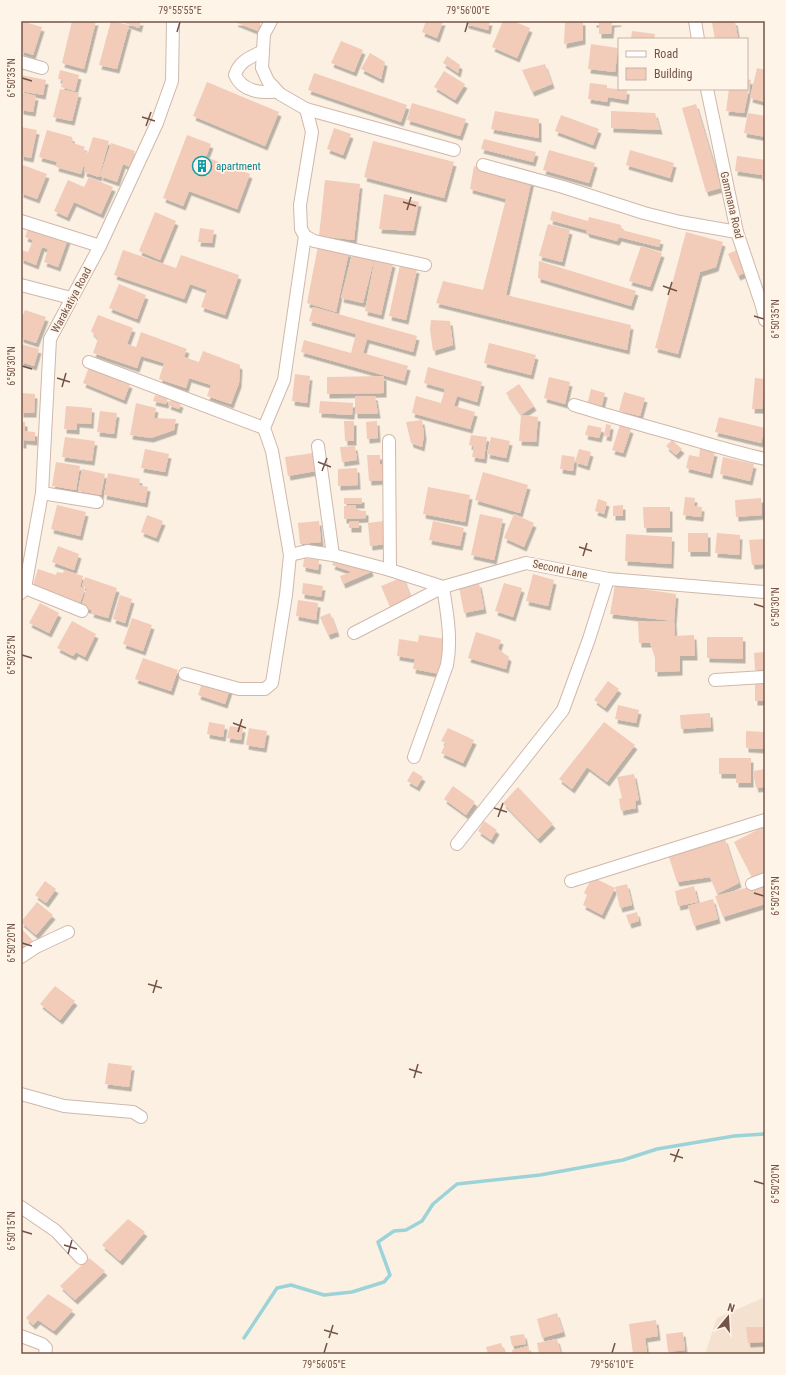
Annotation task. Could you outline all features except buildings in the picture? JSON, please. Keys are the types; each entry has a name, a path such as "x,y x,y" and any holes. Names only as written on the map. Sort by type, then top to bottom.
{"street":[{"name":"Warakatiya Road","path":"23,591 42,493 50,339 100,246 157,123 172,81 173,21"},
{"path":"271,21 264,34 262,68 268,82 280,94 306,109 454,150"},
{"path":"695,21 698,38"},
{"path":"263,51 245,60 237,67 235,75 238,81 246,87 266,93 277,91"},
{"path":"21,62 42,68"},
{"name":"Gammana Road","path":"707,90 738,232 764,306 765,320"},
{"path":"306,109 312,132 300,205 301,229 306,236 314,241 425,265"},
{"path":"484,165 680,222 738,232"},
{"path":"21,221 100,246"},
{"path":"185,674 239,690 265,689 272,683 286,596 290,555 272,451 264,428 284,380 306,236"},
{"path":"22,288 71,298"},
{"path":"89,362 264,428"},
{"path":"574,405 765,460"},
{"path":"389,441 390,570"},
{"path":"318,446 333,555"},
{"path":"42,493 96,502"},
{"path":"290,555 307,551 333,555 390,570 443,587 450,651 447,665 414,757"},
{"name":"Second Lane","path":"354,633 443,587 526,562 608,579 765,592"},
{"path":"456,844 562,710 589,639 608,579"},
{"path":"23,591 82,611"},
{"path":"715,680 765,677"},
{"path":"572,881 765,820"},
{"path":"752,884 765,879"},
{"path":"21,957 36,947 68,932"},
{"path":"21,1094 64,1106 133,1112 141,1116"},
{"path":"21,1207 56,1231 81,1258"},
{"path":"21,1336 42,1344 46,1348 46,1354"}],"shaded area":[{"path":"765,1297 765,1354 705,1354 717,1318"}],"waterway":[{"path":"244,1338 277,1288 291,1285 324,1295 352,1292 384,1282 390,1275 378,1242 394,1231 406,1230 422,1221 433,1204 457,1184 540,1175 623,1160 657,1149 734,1136 765,1134"}],"place":[{"name":"apartment","path":"202,166"}]}
